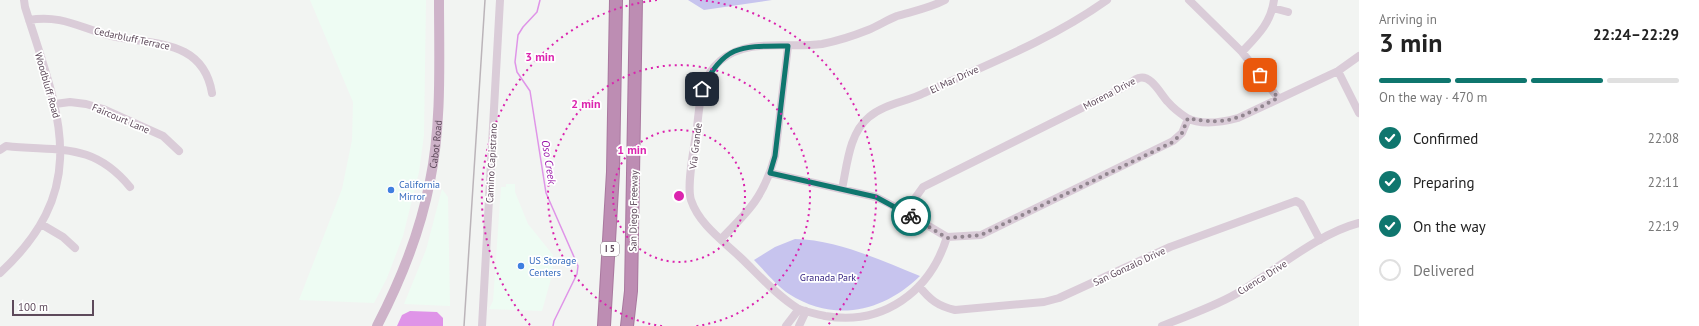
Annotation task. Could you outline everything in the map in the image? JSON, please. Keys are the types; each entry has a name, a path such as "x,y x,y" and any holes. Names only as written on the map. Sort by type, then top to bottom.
{"highway":[{"name":"San Diego Freeway","path":"604,326 613,172 616,0"},
{"name":"San Diego Freeway","path":"627,326 631,290 636,0"}],"main road":[{"name":"Cabot Road","path":"377,326 408,261 419,229 431,180 437,121 439,0"}],"street":[{"name":"Woodbluff Road","path":"0,273 30,241 41,224 50,205 56,186 61,148 60,130 55,104 24,0"},
{"name":"Camino Capistrano","path":"482,326 500,0"},
{"name":"Via Grande","path":"803,310 783,296 698,216 690,197 691,176 702,89 710,72 720,61 734,51 748,46 822,44 868,30 896,16 931,7 945,0"},
{"name":"El Mar Drive","path":"842,189 853,141 868,117 882,108 920,95 1032,44 1069,25 1107,0"},
{"path":"1189,0 1242,52 1278,98"},
{"path":"1242,52 1259,34 1269,20 1273,4 1288,12"},
{"name":"Cedarbluff Terrace","path":"29,20 40,18 64,20 112,36 172,46 194,59 202,67 209,78 212,93"},
{"path":"721,239 749,211 762,193 770,173 775,156 788,46"},
{"name":"Morena Drive","path":"905,212 923,187 1128,85 1139,78 1146,78 1152,82 1168,103 1188,118 1207,122 1222,122 1238,118 1338,71 1359,56"},
{"path":"1338,71 1359,113"},
{"name":"Faircourt Lane","path":"55,104 70,102 86,104 103,109 163,136 179,151"},
{"path":"770,173 876,197 905,212 947,238 981,235 1173,142 1182,133 1188,118"},
{"path":"1,148 61,148 91,156 104,162 120,175 130,187"},
{"name":"San Gonzalo Drive","path":"919,286 930,300 941,307 956,310 1044,302 1060,298 1170,247 1296,201 1301,204 1320,240"},
{"name":"Cuenca Drive","path":"1162,326 1239,292 1320,240 1339,230 1359,223"},
{"path":"41,224 63,237 75,248"},
{"path":"803,310 844,319 886,311 904,301 936,266 947,238"},
{"path":"786,326 803,310"},
{"path":"799,326 803,310"}],"shaded area":[{"path":"310,0 426,0 424,135 419,172 403,236 387,278 374,303 299,300 342,189 352,140 353,102"},
{"path":"506,184 515,184 515,192 528,224 553,255 552,275 542,311 489,309 493,301 501,187 506,187"},
{"path":"442,189 448,197 450,306 404,304 426,250"},
{"path":"410,311 437,312 443,318 443,326 397,326 402,315"}],"green space":[{"path":"688,0 772,0 704,10"},
{"name":"Granada Park","path":"795,239 811,240 843,247 920,276 906,288 890,298 874,305 858,309 840,311 806,303 784,290 754,260 775,247"}],"waterway":[{"name":"Oso Creek","path":"540,0 537,12 523,27 518,35 515,62 517,72 530,91 546,193 578,266 577,274 553,326"}],"railway":[{"path":"464,326 485,0"}],"way so far":[{"path":"911,216 947,238 961,238 981,235 1173,142 1182,133 1188,118 1207,122 1222,122 1238,118 1278,98 1260,75"}],"place":[{"name":"California Mirror","path":"391,190"},
{"name":"US Storage Centers","path":"521,266"}],"route":[{"path":"702,89 710,72 720,61 734,51 748,46 788,46 775,156 770,173 876,197 911,216"}]}
